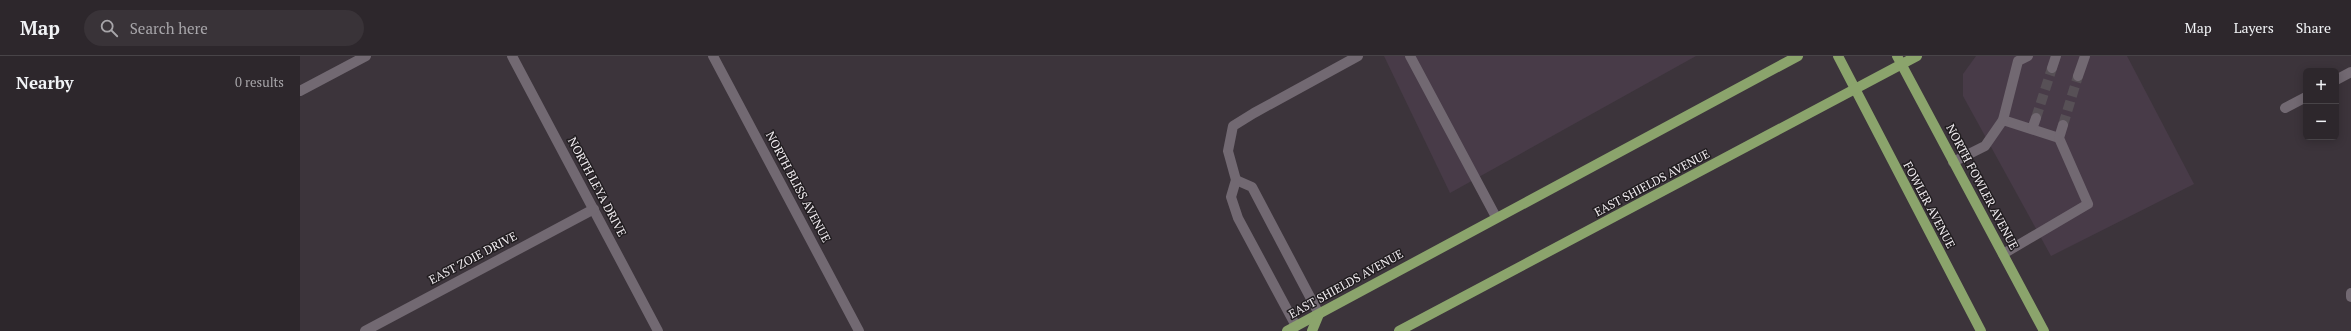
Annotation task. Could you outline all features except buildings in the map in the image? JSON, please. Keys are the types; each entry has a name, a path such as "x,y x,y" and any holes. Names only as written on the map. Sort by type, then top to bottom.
{"main road":[{"name":"EAST SHIELDS AVENUE","path":"1292,329 1496,217 1798,56"},
{"path":"1838,56 1854,90"},
{"name":"EAST SHIELDS AVENUE","path":"1399,331 1854,90 1899,60 1917,56"},
{"name":"NORTH FOWLER AVENUE","path":"1899,60 2044,331"},
{"name":"FOWLER AVENUE","path":"1854,90 1981,331"},
{"path":"1312,331 1319,314"}],"street":[{"path":"300,91 366,56"},
{"name":"NORTH LEYA DRIVE","path":"512,56 658,331"},
{"name":"NORTH BLISS AVENUE","path":"713,56 859,331"},
{"path":"1292,329 1238,218 1232,197 1236,180 1228,151 1233,126 1254,112 1358,56"},
{"path":"1410,56 1496,217"},
{"path":"1953,162 1985,146 2003,120 2018,61 2028,56"},
{"path":"2052,68 2056,56"},
{"path":"2078,76 2085,56"},
{"path":"2339,78 2351,72"},
{"path":"2285,108 2303,99"},
{"path":"2032,129 2036,118"},
{"path":"2003,120 2059,138"},
{"path":"2003,254 2088,204 2059,138 2063,125"},
{"path":"1236,180 1252,187 1319,314"},
{"name":"EAST ZOIE DRIVE","path":"365,331 594,209"},
{"path":"2351,292 2351,297"}],"shaded area":[{"path":"1384,56 1696,56 1450,193"},
{"path":"1976,56 2127,56 2194,184 2051,256 1963,96 1963,74"}],"tunnel":[{"path":"2036,118 2052,68"},
{"path":"2063,125 2078,76"}]}
